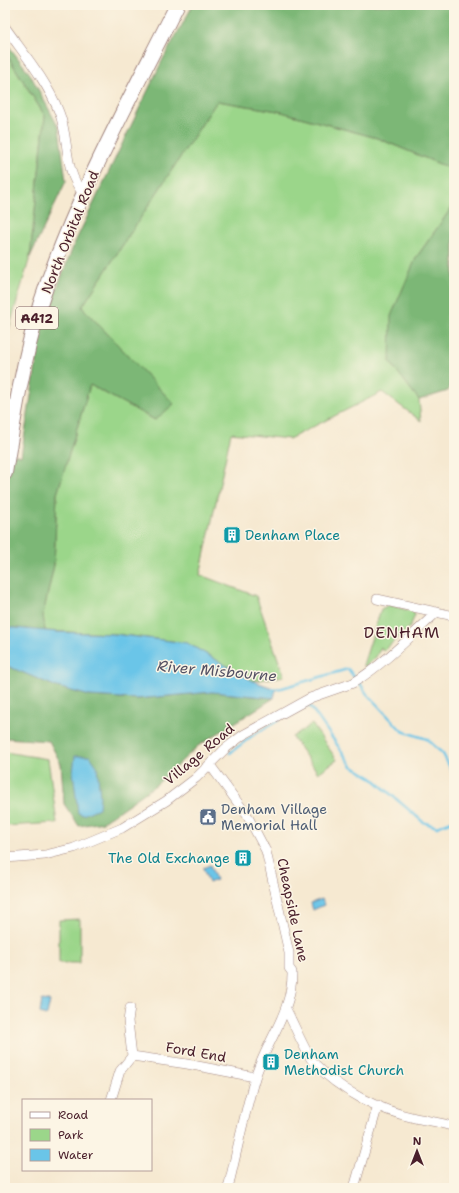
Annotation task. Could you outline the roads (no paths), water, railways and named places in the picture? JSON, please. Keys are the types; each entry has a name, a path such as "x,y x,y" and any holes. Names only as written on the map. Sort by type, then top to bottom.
{"main road":[{"name":"North Orbital Road","path":"5,473 7,447 27,354 40,305 57,256 83,193 178,5"}],"street":[{"path":"5,27 38,74 60,113 72,176 76,185 83,193"},
{"path":"377,599 454,616"},
{"name":"Village Road","path":"5,858 45,855 74,848 122,828 166,801 196,778 226,748 243,734 310,698 353,683 400,647 437,612"},
{"name":"Cheapside Lane","path":"210,765 247,815 266,851 289,953 289,968 292,972 292,981 286,1009 255,1077 228,1188"},
{"path":"111,1099 120,1071 132,1056 128,1021 130,1008"},
{"path":"286,1009 313,1062 344,1088 378,1105 415,1118 441,1122 454,1127"},
{"name":"Ford End","path":"132,1056 187,1064 255,1077"},
{"path":"354,1188 378,1105"}],"water":[{"path":"5,627 57,632 114,634 187,643 253,681 276,689 274,698 212,692 137,699 90,696 57,687 5,665"},
{"path":"75,756 90,756 97,766 100,796 99,808 83,815 78,813 73,772"},
{"path":"210,865 216,880 209,883 203,868"},
{"path":"322,899 324,905 313,910 311,903"},
{"path":"42,1000 50,1001 47,1015 45,1016 40,1013"}],"waterway":[{"name":"River Misbourne","path":"273,689 282,688 348,669 355,678"},
{"name":"River Misbourne","path":"359,682 367,694 402,731 427,739 443,754 454,775"},
{"path":"303,707 310,706 352,766 372,778 423,822 437,827 454,820"},
{"path":"230,753 252,736 279,720"}],"place":[{"name":"Denham Place","path":"232,535"},
{"name":"Denham Village Memorial Hall","path":"208,817"},
{"name":"The Old Exchange","path":"243,858"},
{"name":"Denham Methodist Church","path":"271,1062"}],"district":[{"name":"DENHAM","path":"402,632"}]}
